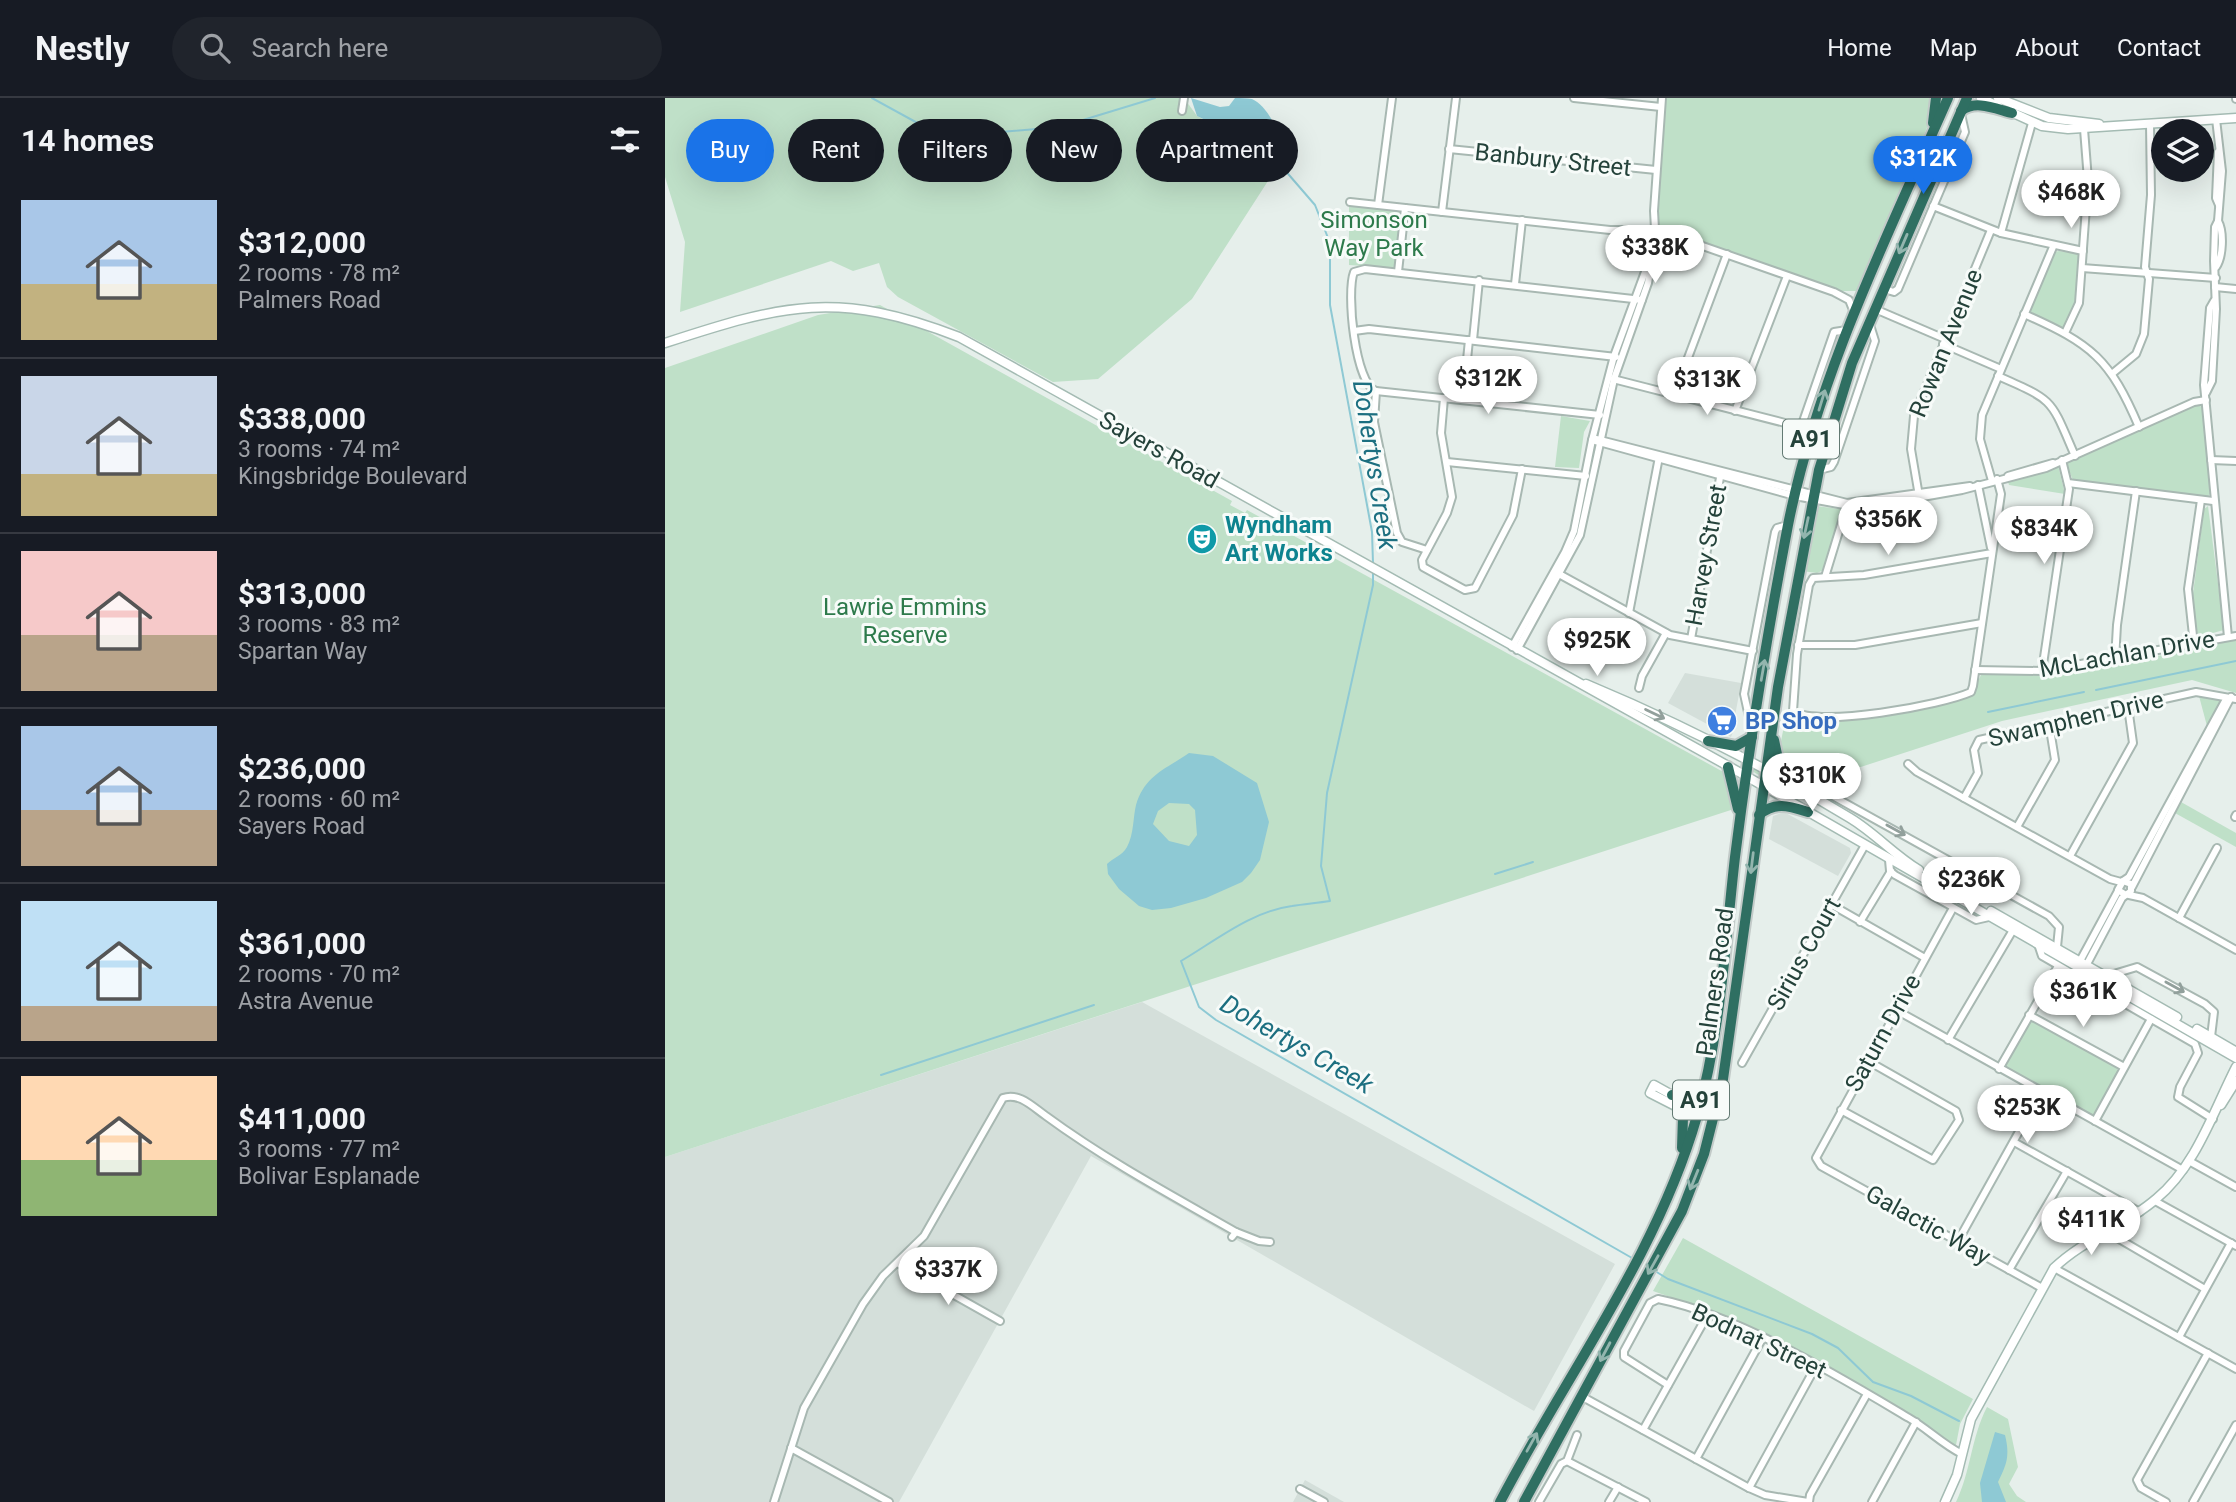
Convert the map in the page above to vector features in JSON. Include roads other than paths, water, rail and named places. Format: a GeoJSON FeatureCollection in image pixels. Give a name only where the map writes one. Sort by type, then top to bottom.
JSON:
{"type":"FeatureCollection","features":[{"type":"Feature","properties":{"kind":"highway"},"geometry":{"type":"LineString","coordinates":[[1933,133],[1936,98]]}},
{"type":"Feature","properties":{"kind":"highway","name":"Palmers Road"},"geometry":{"type":"LineString","coordinates":[[1500,1502],[1652,1231],[1681,1165],[1698,1114],[1752,734],[1796,492],[1846,330],[1948,98]]}},
{"type":"Feature","properties":{"kind":"highway","name":"Palmers Road"},"geometry":{"type":"LineString","coordinates":[[1524,1502],[1682,1211],[1714,1119],[1723,1079],[1765,771],[1819,470],[1838,404],[1869,323],[1967,98]]}},
{"type":"Feature","properties":{"kind":"highway"},"geometry":{"type":"LineString","coordinates":[[1961,112],[1966,107],[1980,106],[2012,113]]}},
{"type":"Feature","properties":{"kind":"highway"},"geometry":{"type":"LineString","coordinates":[[1772,730],[1781,773],[1786,783]]}},
{"type":"Feature","properties":{"kind":"highway"},"geometry":{"type":"LineString","coordinates":[[1708,741],[1736,746],[1752,734]]}},
{"type":"Feature","properties":{"kind":"highway"},"geometry":{"type":"LineString","coordinates":[[1728,767],[1739,822]]}},
{"type":"Feature","properties":{"kind":"highway"},"geometry":{"type":"LineString","coordinates":[[1759,815],[1772,806],[1779,805],[1808,812]]}},
{"type":"Feature","properties":{"kind":"highway"},"geometry":{"type":"LineString","coordinates":[[1672,1096],[1693,1097],[1703,1090]]}},
{"type":"Feature","properties":{"kind":"highway"},"geometry":{"type":"LineString","coordinates":[[1679,1109],[1683,1117],[1681,1165]]}},
{"type":"Feature","properties":{"kind":"highway"},"geometry":{"type":"LineString","coordinates":[[1698,1114],[1714,1119]]}},
{"type":"Feature","properties":{"kind":"main road"},"geometry":{"type":"LineString","coordinates":[[1981,98],[2032,123],[2054,129],[2236,117]]}},
{"type":"Feature","properties":{"kind":"main road"},"geometry":{"type":"LineString","coordinates":[[1998,98],[2049,118],[2113,126]]}},
{"type":"Feature","properties":{"kind":"main road","name":"Sayers Road"},"geometry":{"type":"LineString","coordinates":[[665,343],[721,324],[788,308],[832,306],[876,310],[914,319],[959,337],[1746,776],[2001,924],[2057,947],[2197,1037],[2236,1058]]}},
{"type":"Feature","properties":{"kind":"main road","name":"Sayers Road"},"geometry":{"type":"LineString","coordinates":[[1548,667],[1646,710],[1813,797],[1870,832],[1911,865],[2038,944],[2107,976],[2197,1037],[2211,1037],[2236,1051]]}},
{"type":"Feature","properties":{"kind":"main road"},"geometry":{"type":"LineString","coordinates":[[1945,1502],[1976,1411],[2054,1268],[2068,1255],[2155,1201],[2189,1161],[2213,1118],[2236,1067]]}},
{"type":"Feature","properties":{"kind":"main road"},"geometry":{"type":"LineString","coordinates":[[2217,1108],[2236,1081]]}},
{"type":"Feature","properties":{"kind":"main road"},"geometry":{"type":"LineString","coordinates":[[1654,1085],[1672,1096],[1698,1114],[1679,1109],[1650,1093],[1654,1085]]}},
{"type":"Feature","properties":{"kind":"street"},"geometry":{"type":"LineString","coordinates":[[1182,111],[1184,98]]}},
{"type":"Feature","properties":{"kind":"street"},"geometry":{"type":"LineString","coordinates":[[1378,205],[1392,98]]}},
{"type":"Feature","properties":{"kind":"street"},"geometry":{"type":"LineString","coordinates":[[1442,212],[1455,98]]}},
{"type":"Feature","properties":{"kind":"street"},"geometry":{"type":"LineString","coordinates":[[1574,98],[1661,107]]}},
{"type":"Feature","properties":{"kind":"street"},"geometry":{"type":"LineString","coordinates":[[1514,648],[1557,573],[1581,515],[1617,357],[1652,270],[1662,98]]}},
{"type":"Feature","properties":{"kind":"street","name":"Palmers Road"},"geometry":{"type":"LineString","coordinates":[[1883,289],[1894,292],[1898,289],[1965,132],[1961,112]]}},
{"type":"Feature","properties":{"kind":"street"},"geometry":{"type":"LineString","coordinates":[[2216,119],[2216,198],[2219,205],[2215,227],[2216,278],[2209,321],[2204,385],[2213,501],[2232,636]]}},
{"type":"Feature","properties":{"kind":"street"},"geometry":{"type":"LineString","coordinates":[[2001,233],[2032,123]]}},
{"type":"Feature","properties":{"kind":"street"},"geometry":{"type":"LineString","coordinates":[[2113,373],[2133,357],[2142,344],[2151,183],[2147,124]]}},
{"type":"Feature","properties":{"kind":"street"},"geometry":{"type":"LineString","coordinates":[[2065,333],[2078,308],[2084,251],[2088,180],[2084,129]]}},
{"type":"Feature","properties":{"kind":"street","name":"Banbury Street"},"geometry":{"type":"LineString","coordinates":[[1449,149],[1656,170]]}},
{"type":"Feature","properties":{"kind":"street"},"geometry":{"type":"LineString","coordinates":[[1350,202],[1675,237],[1834,292],[1849,300],[1853,314]]}},
{"type":"Feature","properties":{"kind":"street"},"geometry":{"type":"LineString","coordinates":[[1933,206],[2001,233],[2053,247],[2084,251]]}},
{"type":"Feature","properties":{"kind":"street"},"geometry":{"type":"LineString","coordinates":[[1398,272],[1405,208]]}},
{"type":"Feature","properties":{"kind":"street"},"geometry":{"type":"LineString","coordinates":[[1515,284],[1522,220]]}},
{"type":"Feature","properties":{"kind":"street","name":"Rowan Avenue"},"geometry":{"type":"LineString","coordinates":[[1919,496],[1911,454],[1912,423],[1991,230]]}},
{"type":"Feature","properties":{"kind":"street"},"geometry":{"type":"LineString","coordinates":[[1991,531],[2001,494],[1980,426],[2053,247]]}},
{"type":"Feature","properties":{"kind":"street"},"geometry":{"type":"LineString","coordinates":[[1674,395],[1727,254]]}},
{"type":"Feature","properties":{"kind":"street"},"geometry":{"type":"LineString","coordinates":[[2082,268],[2216,278]]}},
{"type":"Feature","properties":{"kind":"street"},"geometry":{"type":"LineString","coordinates":[[1602,415],[1376,391],[1365,382],[1354,331],[1354,272],[1360,269],[1398,272],[1639,298]]}},
{"type":"Feature","properties":{"kind":"street"},"geometry":{"type":"LineString","coordinates":[[1735,411],[1787,276]]}},
{"type":"Feature","properties":{"kind":"street"},"geometry":{"type":"LineString","coordinates":[[1463,400],[1479,280]]}},
{"type":"Feature","properties":{"kind":"street"},"geometry":{"type":"LineString","coordinates":[[2215,287],[2236,289]]}},
{"type":"Feature","properties":{"kind":"street"},"geometry":{"type":"LineString","coordinates":[[1834,292],[1863,292]]}},
{"type":"Feature","properties":{"kind":"street"},"geometry":{"type":"LineString","coordinates":[[1875,309],[1944,342],[2029,388],[2051,405],[2075,456]]}},
{"type":"Feature","properties":{"kind":"street"},"geometry":{"type":"LineString","coordinates":[[2024,314],[2065,333],[2113,373],[2139,427]]}},
{"type":"Feature","properties":{"kind":"street","name":"Palmers Road"},"geometry":{"type":"LineString","coordinates":[[1799,433],[1832,335],[1838,330],[1846,330]]}},
{"type":"Feature","properties":{"kind":"street"},"geometry":{"type":"LineString","coordinates":[[1354,331],[1471,340],[1617,357]]}},
{"type":"Feature","properties":{"kind":"street"},"geometry":{"type":"LineString","coordinates":[[1611,379],[1785,423],[1799,433],[1808,449]]}},
{"type":"Feature","properties":{"kind":"street"},"geometry":{"type":"LineString","coordinates":[[1376,391],[1374,422],[1398,537],[1402,542],[1427,550]]}},
{"type":"Feature","properties":{"kind":"street"},"geometry":{"type":"LineString","coordinates":[[1444,397],[1441,433],[1451,502],[1422,560],[1423,566],[1471,591],[1511,521],[1521,469]]}},
{"type":"Feature","properties":{"kind":"street"},"geometry":{"type":"LineString","coordinates":[[1596,441],[1847,505],[1919,496],[1975,485],[2006,477],[2013,472],[2053,463],[2075,456],[2206,397]]}},
{"type":"Feature","properties":{"kind":"street"},"geometry":{"type":"LineString","coordinates":[[1785,423],[1802,420]]}},
{"type":"Feature","properties":{"kind":"street"},"geometry":{"type":"LineString","coordinates":[[2225,459],[2236,455]]}},
{"type":"Feature","properties":{"kind":"street"},"geometry":{"type":"LineString","coordinates":[[1629,613],[1659,456]]}},
{"type":"Feature","properties":{"kind":"street"},"geometry":{"type":"LineString","coordinates":[[2042,671],[2068,483],[2062,460]]}},
{"type":"Feature","properties":{"kind":"street"},"geometry":{"type":"LineString","coordinates":[[2211,460],[2236,461]]}},
{"type":"Feature","properties":{"kind":"street"},"geometry":{"type":"LineString","coordinates":[[1447,462],[1588,477]]}},
{"type":"Feature","properties":{"kind":"street","name":"Harvey Street"},"geometry":{"type":"LineString","coordinates":[[1691,639],[1721,472]]}},
{"type":"Feature","properties":{"kind":"street"},"geometry":{"type":"LineString","coordinates":[[2068,483],[2213,501]]}},
{"type":"Feature","properties":{"kind":"street"},"geometry":{"type":"LineString","coordinates":[[1975,485],[1991,531],[1992,553],[1972,688],[1966,694],[1860,717],[1800,715],[1791,708],[1798,645],[1809,585],[1813,578],[1864,575],[1992,553]]}},
{"type":"Feature","properties":{"kind":"street"},"geometry":{"type":"LineString","coordinates":[[2115,660],[2117,625],[2136,491]]}},
{"type":"Feature","properties":{"kind":"street"},"geometry":{"type":"LineString","coordinates":[[2194,645],[2188,589],[2201,500]]}},
{"type":"Feature","properties":{"kind":"street"},"geometry":{"type":"LineString","coordinates":[[1825,577],[1847,505]]}},
{"type":"Feature","properties":{"kind":"street","name":"Palmers Road"},"geometry":{"type":"LineString","coordinates":[[1752,734],[1744,701],[1752,651],[1775,532],[1777,528],[1788,525]]}},
{"type":"Feature","properties":{"kind":"street"},"geometry":{"type":"LineString","coordinates":[[1557,573],[1666,633],[1752,651]]}},
{"type":"Feature","properties":{"kind":"street"},"geometry":{"type":"LineString","coordinates":[[1798,645],[1855,645],[1982,623]]}},
{"type":"Feature","properties":{"kind":"street"},"geometry":{"type":"LineString","coordinates":[[1639,688],[1642,676],[1666,633]]}},
{"type":"Feature","properties":{"kind":"street","name":"McLachlan Drive"},"geometry":{"type":"LineString","coordinates":[[1975,670],[2042,671],[2115,660],[2232,636]]}},
{"type":"Feature","properties":{"kind":"street"},"geometry":{"type":"LineString","coordinates":[[1630,682],[1642,676]]}},
{"type":"Feature","properties":{"kind":"street","name":"Swamphen Drive"},"geometry":{"type":"LineString","coordinates":[[1964,799],[1978,773],[1974,750],[1977,741],[2196,692],[2234,698]]}},
{"type":"Feature","properties":{"kind":"street"},"geometry":{"type":"LineString","coordinates":[[2082,965],[2122,882],[2129,877],[2226,700],[2234,698]]}},
{"type":"Feature","properties":{"kind":"street"},"geometry":{"type":"LineString","coordinates":[[2082,965],[2132,887],[2234,698]]}},
{"type":"Feature","properties":{"kind":"street"},"geometry":{"type":"LineString","coordinates":[[2070,856],[2133,743],[2128,707]]}},
{"type":"Feature","properties":{"kind":"street"},"geometry":{"type":"LineString","coordinates":[[2017,827],[2055,760],[2049,723]]}},
{"type":"Feature","properties":{"kind":"street"},"geometry":{"type":"LineString","coordinates":[[1908,764],[1964,799],[2110,879],[2132,887],[2143,898],[2234,948],[2236,939]]}},
{"type":"Feature","properties":{"kind":"street","name":"Sayers Road"},"geometry":{"type":"LineString","coordinates":[[1813,797],[1829,794],[2049,916],[2059,926],[2057,947]]}},
{"type":"Feature","properties":{"kind":"street","name":"Sirius Court"},"geometry":{"type":"LineString","coordinates":[[1742,1063],[1865,845]]}},
{"type":"Feature","properties":{"kind":"street"},"geometry":{"type":"LineString","coordinates":[[2179,918],[2217,848]]}},
{"type":"Feature","properties":{"kind":"street"},"geometry":{"type":"LineString","coordinates":[[1860,922],[1891,871],[1889,860]]}},
{"type":"Feature","properties":{"kind":"street","name":"Sayers Road"},"geometry":{"type":"LineString","coordinates":[[1891,871],[1976,920],[1989,916]]}},
{"type":"Feature","properties":{"kind":"street"},"geometry":{"type":"LineString","coordinates":[[2110,879],[2118,891],[2143,898]]}},
{"type":"Feature","properties":{"kind":"street"},"geometry":{"type":"LineString","coordinates":[[1832,905],[1925,958]]}},
{"type":"Feature","properties":{"kind":"street","name":"Saturn Drive"},"geometry":{"type":"LineString","coordinates":[[1816,1158],[1953,908]]}},
{"type":"Feature","properties":{"kind":"street"},"geometry":{"type":"LineString","coordinates":[[2001,924],[2002,943]]}},
{"type":"Feature","properties":{"kind":"street"},"geometry":{"type":"LineString","coordinates":[[1948,1040],[2002,943],[2014,928]]}},
{"type":"Feature","properties":{"kind":"street","name":"Sayers Road"},"geometry":{"type":"LineString","coordinates":[[2038,944],[2040,954],[2058,966],[2151,1019],[2197,1037],[2198,1055],[2179,1087],[2178,1097],[2213,1118]]}},
{"type":"Feature","properties":{"kind":"street"},"geometry":{"type":"LineString","coordinates":[[1999,1069],[2058,966]]}},
{"type":"Feature","properties":{"kind":"street"},"geometry":{"type":"LineString","coordinates":[[2107,976],[2139,967],[2205,1004],[2214,1012],[2211,1037]]}},
{"type":"Feature","properties":{"kind":"street"},"geometry":{"type":"LineString","coordinates":[[1896,1010],[2183,1170]]}},
{"type":"Feature","properties":{"kind":"street"},"geometry":{"type":"LineString","coordinates":[[2029,1015],[2124,1067]]}},
{"type":"Feature","properties":{"kind":"street"},"geometry":{"type":"LineString","coordinates":[[2095,1121],[2151,1019]]}},
{"type":"Feature","properties":{"kind":"street"},"geometry":{"type":"LineString","coordinates":[[1840,1110],[1931,1160],[1937,1158],[1959,1120],[1956,1111],[1868,1061]]}},
{"type":"Feature","properties":{"kind":"street"},"geometry":{"type":"LineString","coordinates":[[1958,1241],[2041,1092]]}},
{"type":"Feature","properties":{"kind":"street"},"geometry":{"type":"LineString","coordinates":[[774,1502],[804,1408],[863,1304],[924,1236],[1003,1098],[1010,1096],[1024,1101],[1136,1179],[1234,1235],[1270,1242]]}},
{"type":"Feature","properties":{"kind":"street"},"geometry":{"type":"LineString","coordinates":[[2014,1142],[2140,1212]]}},
{"type":"Feature","properties":{"kind":"street","name":"Galactic Way"},"geometry":{"type":"LineString","coordinates":[[1816,1158],[1821,1166],[2042,1288]]}},
{"type":"Feature","properties":{"kind":"street"},"geometry":{"type":"LineString","coordinates":[[2189,1161],[2236,1187]]}},
{"type":"Feature","properties":{"kind":"street"},"geometry":{"type":"LineString","coordinates":[[2010,1270],[2067,1171]]}},
{"type":"Feature","properties":{"kind":"street"},"geometry":{"type":"LineString","coordinates":[[2155,1201],[2233,1245],[2179,1337]]}},
{"type":"Feature","properties":{"kind":"street"},"geometry":{"type":"LineString","coordinates":[[2106,1232],[2205,1289]]}},
{"type":"Feature","properties":{"kind":"street"},"geometry":{"type":"LineString","coordinates":[[897,1263],[1000,1321]]}},
{"type":"Feature","properties":{"kind":"street"},"geometry":{"type":"LineString","coordinates":[[2054,1268],[2234,1368],[2236,1359]]}},
{"type":"Feature","properties":{"kind":"street","name":"Bodnat Street"},"geometry":{"type":"LineString","coordinates":[[1668,1385],[1627,1362],[1624,1357],[1624,1351],[1650,1303],[1661,1299],[1708,1314],[1816,1366],[1916,1422],[1939,1441],[1962,1454]]}},
{"type":"Feature","properties":{"kind":"street"},"geometry":{"type":"LineString","coordinates":[[1643,1430],[1708,1314]]}},
{"type":"Feature","properties":{"kind":"street"},"geometry":{"type":"LineString","coordinates":[[1696,1459],[1762,1339]]}},
{"type":"Feature","properties":{"kind":"street"},"geometry":{"type":"LineString","coordinates":[[2166,1502],[2141,1488],[2137,1480],[2208,1353]]}},
{"type":"Feature","properties":{"kind":"street"},"geometry":{"type":"LineString","coordinates":[[1749,1488],[1816,1366]]}},
{"type":"Feature","properties":{"kind":"street"},"geometry":{"type":"LineString","coordinates":[[1581,1396],[1749,1488],[1782,1500],[1808,1502],[1867,1394]]}},
{"type":"Feature","properties":{"kind":"street"},"geometry":{"type":"LineString","coordinates":[[1872,1502],[1916,1422]]}},
{"type":"Feature","properties":{"kind":"street"},"geometry":{"type":"LineString","coordinates":[[2193,1502],[2236,1425]]}},
{"type":"Feature","properties":{"kind":"street"},"geometry":{"type":"LineString","coordinates":[[1539,1502],[1561,1464],[1567,1461],[1577,1435]]}},
{"type":"Feature","properties":{"kind":"street"},"geometry":{"type":"LineString","coordinates":[[791,1448],[889,1502]]}},
{"type":"Feature","properties":{"kind":"street"},"geometry":{"type":"LineString","coordinates":[[1567,1461],[1646,1502]]}},
{"type":"Feature","properties":{"kind":"street"},"geometry":{"type":"LineString","coordinates":[[1609,1502],[1618,1487]]}},
{"type":"Feature","properties":{"kind":"street"},"geometry":{"type":"LineString","coordinates":[[1300,1489],[1324,1502]]}},
{"type":"Feature","properties":{"kind":"water"},"geometry":{"type":"Polygon","coordinates":[[[1191,98],[1220,107],[1229,106],[1235,98],[1252,99],[1259,103],[1271,119],[1203,119],[1197,116],[1191,98]]]}},
{"type":"Feature","properties":{"kind":"water"},"geometry":{"type":"Polygon","coordinates":[[[1189,753],[1213,756],[1257,783],[1269,822],[1260,860],[1242,882],[1206,898],[1171,908],[1152,910],[1139,906],[1119,889],[1108,874],[1107,864],[1127,847],[1136,805],[1145,786],[1157,774],[1189,753]],[[1169,803],[1158,811],[1153,824],[1169,841],[1189,846],[1197,835],[1195,810],[1189,804],[1169,803]]]}},
{"type":"Feature","properties":{"kind":"water"},"geometry":{"type":"Polygon","coordinates":[[[1995,1432],[2005,1435],[2007,1442],[2007,1460],[1998,1482],[2006,1502],[1982,1502],[1980,1483],[1995,1432]]]}},
{"type":"Feature","properties":{"kind":"waterway","name":"Dohertys Creek"},"geometry":{"type":"LineString","coordinates":[[872,98],[943,137],[1060,127],[1155,98]]}},
{"type":"Feature","properties":{"kind":"waterway","name":"Dohertys Creek"},"geometry":{"type":"LineString","coordinates":[[1295,182],[1315,205],[1330,243],[1330,305],[1372,532],[1373,563]]}},
{"type":"Feature","properties":{"kind":"waterway","name":"Dohertys Creek"},"geometry":{"type":"LineString","coordinates":[[1373,573],[1373,585],[1327,793],[1321,866],[1330,901],[1277,909],[1248,920],[1181,961],[1199,1007],[1216,1020],[1632,1258]]}},
{"type":"Feature","properties":{"kind":"waterway"},"geometry":{"type":"LineString","coordinates":[[2096,690],[2236,661]]}},
{"type":"Feature","properties":{"kind":"waterway"},"geometry":{"type":"LineString","coordinates":[[1988,712],[2084,692]]}},
{"type":"Feature","properties":{"kind":"waterway"},"geometry":{"type":"LineString","coordinates":[[1495,874],[1533,862]]}},
{"type":"Feature","properties":{"kind":"waterway"},"geometry":{"type":"LineString","coordinates":[[881,1075],[1094,1005]]}},
{"type":"Feature","properties":{"kind":"waterway","name":"Dohertys Creek"},"geometry":{"type":"LineString","coordinates":[[1655,1271],[1668,1279],[1812,1334],[1838,1348],[1873,1382],[1911,1396],[1959,1421]]}},
{"type":"Feature","properties":{"kind":"place","name":"Wyndham Art Works"},"geometry":{"type":"Point","coordinates":[1202,539]}},
{"type":"Feature","properties":{"kind":"place","name":"BP Shop"},"geometry":{"type":"Point","coordinates":[1722,721]}},
{"type":"Feature","properties":{"kind":"park label","name":"Simonson Way Park"},"geometry":{"type":"Point","coordinates":[1374,234]}},
{"type":"Feature","properties":{"kind":"park label","name":"Lawrie Emmins Reserve"},"geometry":{"type":"Point","coordinates":[905,621]}}]}
